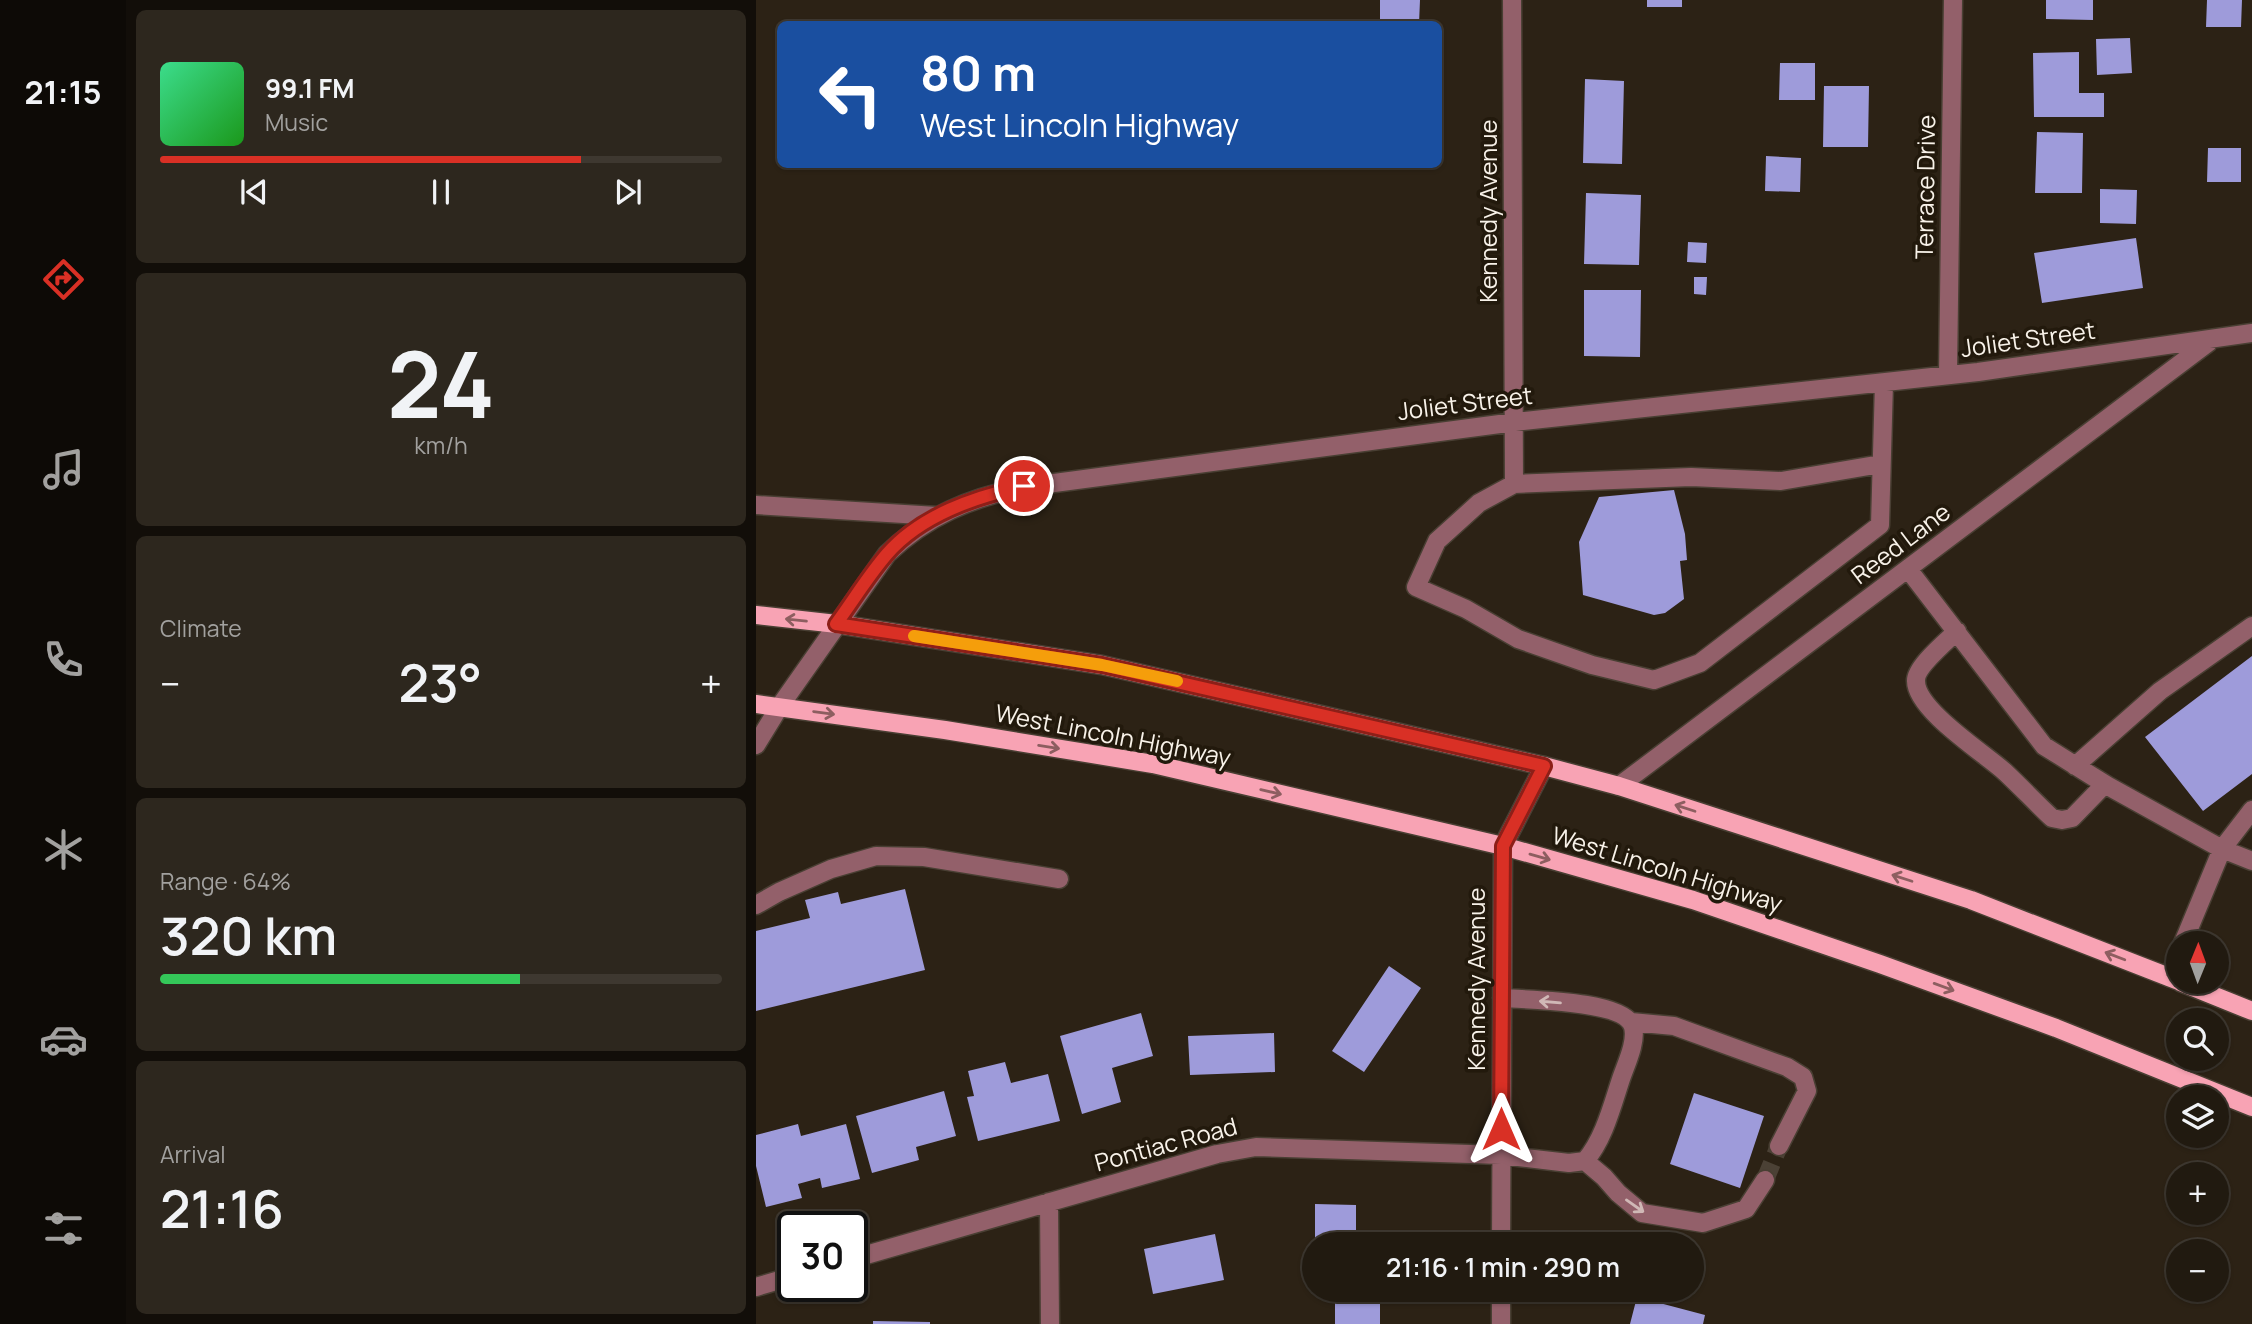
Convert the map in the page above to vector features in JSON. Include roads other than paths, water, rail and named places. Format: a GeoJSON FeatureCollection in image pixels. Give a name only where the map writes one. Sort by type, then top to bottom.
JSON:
{"type":"FeatureCollection","features":[{"type":"Feature","properties":{"kind":"main road"},"geometry":{"type":"LineString","coordinates":[[756,615],[836,624],[1114,668],[1544,766],[1619,786],[1971,900],[2166,976]]}},
{"type":"Feature","properties":{"kind":"main road","name":"West Lincoln Highway"},"geometry":{"type":"LineString","coordinates":[[756,704],[945,730],[1153,764],[1503,846],[1693,900],[1880,964],[2056,1028],[2252,1107]]}},
{"type":"Feature","properties":{"kind":"main road"},"geometry":{"type":"LineString","coordinates":[[2209,994],[2252,1012]]}},
{"type":"Feature","properties":{"kind":"street","name":"Kennedy Avenue"},"geometry":{"type":"LineString","coordinates":[[1512,0],[1514,484]]}},
{"type":"Feature","properties":{"kind":"street","name":"Terrace Drive"},"geometry":{"type":"LineString","coordinates":[[1948,375],[1953,0]]}},
{"type":"Feature","properties":{"kind":"street","name":"Joliet Street"},"geometry":{"type":"LineString","coordinates":[[756,745],[836,624],[887,554],[908,534],[937,516],[988,494],[1024,486],[1515,422],[1884,383],[2252,333]]}},
{"type":"Feature","properties":{"kind":"street","name":"Reed Lane"},"geometry":{"type":"LineString","coordinates":[[1619,786],[2212,340]]}},
{"type":"Feature","properties":{"kind":"street"},"geometry":{"type":"LineString","coordinates":[[1881,464],[1781,481],[1692,477],[1514,484],[1479,503],[1437,541],[1416,587],[1466,609],[1518,639],[1592,665],[1654,680],[1700,663],[1881,525],[1884,383]]}},
{"type":"Feature","properties":{"kind":"street"},"geometry":{"type":"LineString","coordinates":[[756,505],[937,516]]}},
{"type":"Feature","properties":{"kind":"street"},"geometry":{"type":"LineString","coordinates":[[1908,569],[2044,746],[2105,785],[2222,849],[2252,861]]}},
{"type":"Feature","properties":{"kind":"street"},"geometry":{"type":"LineString","coordinates":[[2075,766],[2160,691],[2252,625]]}},
{"type":"Feature","properties":{"kind":"street"},"geometry":{"type":"LineString","coordinates":[[1957,631],[1918,673],[1916,682],[1926,704],[1961,738],[2004,771],[2052,818],[2071,818],[2105,785]]}},
{"type":"Feature","properties":{"kind":"street","name":"Kennedy Avenue"},"geometry":{"type":"LineString","coordinates":[[1501,1232],[1503,846],[1544,766]]}},
{"type":"Feature","properties":{"kind":"street"},"geometry":{"type":"LineString","coordinates":[[2188,931],[2222,849],[2252,810]]}},
{"type":"Feature","properties":{"kind":"street"},"geometry":{"type":"LineString","coordinates":[[756,905],[831,869],[876,856],[923,857],[1059,879]]}},
{"type":"Feature","properties":{"kind":"street"},"geometry":{"type":"LineString","coordinates":[[1502,998],[1597,1006],[1620,1012],[1631,1022],[1634,1034],[1630,1055],[1594,1151],[1585,1161],[1642,1213],[1703,1223],[1746,1209],[1765,1180]]}},
{"type":"Feature","properties":{"kind":"street"},"geometry":{"type":"LineString","coordinates":[[1631,1022],[1675,1026],[1787,1067],[1804,1077],[1807,1091],[1779,1146]]}},
{"type":"Feature","properties":{"kind":"street","name":"Pontiac Road"},"geometry":{"type":"LineString","coordinates":[[868,1254],[1217,1154],[1256,1147],[1501,1155],[1569,1164],[1585,1161]]}},
{"type":"Feature","properties":{"kind":"street"},"geometry":{"type":"LineString","coordinates":[[1049,1202],[1050,1324]]}},
{"type":"Feature","properties":{"kind":"street"},"geometry":{"type":"LineString","coordinates":[[756,1287],[777,1281]]}},
{"type":"Feature","properties":{"kind":"street"},"geometry":{"type":"LineString","coordinates":[[1501,1302],[1501,1324]]}},
{"type":"Feature","properties":{"kind":"tunnel"},"geometry":{"type":"LineString","coordinates":[[1765,1180],[1779,1146]]}}]}
